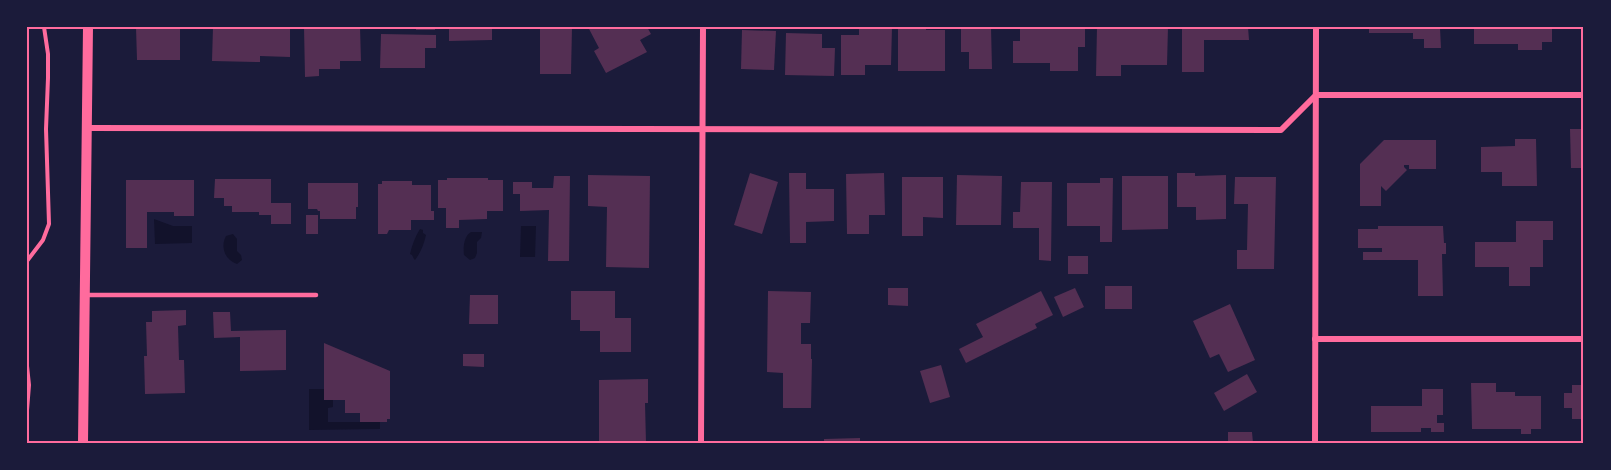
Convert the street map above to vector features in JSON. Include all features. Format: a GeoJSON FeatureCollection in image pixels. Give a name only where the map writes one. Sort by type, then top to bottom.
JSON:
{"type":"FeatureCollection","features":[{"type":"Feature","properties":{"kind":"street"},"geometry":{"type":"LineString","coordinates":[[83,443],[88,27]]}},
{"type":"Feature","properties":{"kind":"street"},"geometry":{"type":"LineString","coordinates":[[701,443],[703,27]]}},
{"type":"Feature","properties":{"kind":"street"},"geometry":{"type":"LineString","coordinates":[[1315,443],[1316,27]]}},
{"type":"Feature","properties":{"kind":"street"},"geometry":{"type":"LineString","coordinates":[[87,128],[1281,130],[1316,95],[1584,95]]}},
{"type":"Feature","properties":{"kind":"street"},"geometry":{"type":"LineString","coordinates":[[1315,339],[1584,339]]}},
{"type":"Feature","properties":{"kind":"lane"},"geometry":{"type":"LineString","coordinates":[[85,295],[316,295]]}},
{"type":"Feature","properties":{"kind":"path"},"geometry":{"type":"LineString","coordinates":[[27,261],[43,240],[49,224],[46,129],[48,54],[44,27]]}},
{"type":"Feature","properties":{"kind":"path"},"geometry":{"type":"LineString","coordinates":[[27,366],[29,385],[27,410]]}},
{"type":"Feature","properties":{"kind":"shaded area"},"geometry":{"type":"Polygon","coordinates":[[[154,219],[173,226],[192,226],[192,243],[155,244],[154,219]]]}},
{"type":"Feature","properties":{"kind":"shaded area"},"geometry":{"type":"Polygon","coordinates":[[[521,226],[536,226],[535,257],[520,257],[521,226]]]}},
{"type":"Feature","properties":{"kind":"shaded area"},"geometry":{"type":"Polygon","coordinates":[[[420,229],[426,235],[415,260],[410,254],[420,229]]]}},
{"type":"Feature","properties":{"kind":"shaded area"},"geometry":{"type":"Polygon","coordinates":[[[471,232],[482,232],[477,242],[475,258],[470,260],[464,255],[464,249],[465,239],[471,232]]]}},
{"type":"Feature","properties":{"kind":"shaded area"},"geometry":{"type":"Polygon","coordinates":[[[233,234],[237,239],[237,251],[242,260],[237,264],[229,259],[224,249],[226,236],[233,234]]]}},
{"type":"Feature","properties":{"kind":"shaded area"},"geometry":{"type":"Polygon","coordinates":[[[309,389],[324,389],[324,400],[333,400],[333,407],[328,408],[328,422],[380,422],[380,429],[309,430],[309,389]]]}},
{"type":"Feature","properties":{"kind":"building"},"geometry":{"type":"Polygon","coordinates":[[[136,27],[180,27],[180,60],[137,60],[136,27]]]}},
{"type":"Feature","properties":{"kind":"building"},"geometry":{"type":"Polygon","coordinates":[[[213,27],[290,27],[290,57],[260,56],[260,62],[212,61],[213,27]]]}},
{"type":"Feature","properties":{"kind":"building"},"geometry":{"type":"Polygon","coordinates":[[[304,27],[360,27],[361,61],[340,61],[340,69],[319,69],[319,76],[305,77],[304,27]]]}},
{"type":"Feature","properties":{"kind":"building"},"geometry":{"type":"Polygon","coordinates":[[[416,27],[435,27],[435,30],[416,30],[416,27]]]}},
{"type":"Feature","properties":{"kind":"building"},"geometry":{"type":"Polygon","coordinates":[[[449,27],[492,27],[492,40],[449,41],[449,27]]]}},
{"type":"Feature","properties":{"kind":"building"},"geometry":{"type":"Polygon","coordinates":[[[540,27],[572,27],[571,74],[540,74],[540,27]]]}},
{"type":"Feature","properties":{"kind":"building"},"geometry":{"type":"Polygon","coordinates":[[[588,27],[647,27],[651,34],[640,40],[647,52],[606,73],[594,51],[599,48],[588,27]]]}},
{"type":"Feature","properties":{"kind":"building"},"geometry":{"type":"Polygon","coordinates":[[[859,27],[892,27],[891,65],[865,65],[865,75],[841,75],[841,35],[859,35],[859,27]]]}},
{"type":"Feature","properties":{"kind":"building"},"geometry":{"type":"Polygon","coordinates":[[[898,27],[945,30],[945,71],[898,71],[898,27]]]}},
{"type":"Feature","properties":{"kind":"building"},"geometry":{"type":"Polygon","coordinates":[[[961,27],[991,27],[992,69],[969,69],[969,52],[961,52],[961,27]]]}},
{"type":"Feature","properties":{"kind":"building"},"geometry":{"type":"Polygon","coordinates":[[[1020,27],[1085,27],[1085,47],[1078,47],[1078,71],[1050,71],[1050,63],[1013,63],[1013,41],[1020,41],[1020,27]]]}},
{"type":"Feature","properties":{"kind":"building"},"geometry":{"type":"Polygon","coordinates":[[[1097,27],[1168,27],[1167,65],[1121,65],[1121,76],[1096,76],[1097,27]]]}},
{"type":"Feature","properties":{"kind":"building"},"geometry":{"type":"Polygon","coordinates":[[[1182,27],[1248,27],[1249,40],[1204,40],[1204,72],[1182,72],[1182,27]]]}},
{"type":"Feature","properties":{"kind":"building"},"geometry":{"type":"Polygon","coordinates":[[[1369,27],[1440,28],[1441,48],[1424,48],[1424,39],[1413,39],[1413,33],[1369,33],[1369,27]]]}},
{"type":"Feature","properties":{"kind":"building"},"geometry":{"type":"Polygon","coordinates":[[[1474,27],[1552,27],[1552,42],[1542,42],[1542,50],[1518,50],[1518,44],[1474,44],[1474,27]]]}},
{"type":"Feature","properties":{"kind":"building"},"geometry":{"type":"Polygon","coordinates":[[[742,30],[776,31],[774,70],[741,69],[742,30]]]}},
{"type":"Feature","properties":{"kind":"building"},"geometry":{"type":"Polygon","coordinates":[[[786,33],[822,34],[822,48],[835,48],[834,76],[785,75],[786,33]]]}},
{"type":"Feature","properties":{"kind":"building"},"geometry":{"type":"Polygon","coordinates":[[[381,34],[436,35],[436,48],[425,48],[425,68],[380,68],[381,34]]]}},
{"type":"Feature","properties":{"kind":"building"},"geometry":{"type":"Polygon","coordinates":[[[1570,129],[1584,129],[1584,168],[1571,168],[1570,129]]]}},
{"type":"Feature","properties":{"kind":"building"},"geometry":{"type":"Polygon","coordinates":[[[1515,139],[1536,139],[1537,186],[1502,186],[1502,172],[1481,172],[1481,147],[1515,146],[1515,139]]]}},
{"type":"Feature","properties":{"kind":"building"},"geometry":{"type":"Polygon","coordinates":[[[1384,140],[1436,140],[1436,169],[1409,169],[1409,165],[1404,165],[1407,170],[1386,191],[1381,186],[1381,206],[1360,206],[1360,164],[1384,140]]]}},
{"type":"Feature","properties":{"kind":"building"},"geometry":{"type":"Polygon","coordinates":[[[750,173],[778,182],[762,234],[734,225],[750,173]]]}},
{"type":"Feature","properties":{"kind":"building"},"geometry":{"type":"Polygon","coordinates":[[[789,173],[806,173],[806,189],[834,189],[834,221],[806,222],[806,243],[790,243],[789,173]]]}},
{"type":"Feature","properties":{"kind":"building"},"geometry":{"type":"Polygon","coordinates":[[[884,173],[885,215],[869,215],[869,234],[847,234],[846,174],[884,173]]]}},
{"type":"Feature","properties":{"kind":"building"},"geometry":{"type":"Polygon","coordinates":[[[1177,173],[1195,173],[1195,176],[1226,175],[1226,219],[1196,220],[1196,207],[1177,207],[1177,173]]]}},
{"type":"Feature","properties":{"kind":"building"},"geometry":{"type":"Polygon","coordinates":[[[588,175],[650,176],[649,268],[606,267],[607,207],[588,206],[588,175]]]}},
{"type":"Feature","properties":{"kind":"building"},"geometry":{"type":"Polygon","coordinates":[[[957,175],[1002,176],[1001,225],[956,225],[957,175]]]}},
{"type":"Feature","properties":{"kind":"building"},"geometry":{"type":"Polygon","coordinates":[[[554,176],[570,176],[569,261],[548,261],[549,210],[520,211],[520,194],[513,194],[513,182],[532,182],[532,188],[553,188],[554,176]]]}},
{"type":"Feature","properties":{"kind":"building"},"geometry":{"type":"Polygon","coordinates":[[[1122,176],[1168,176],[1168,229],[1122,230],[1122,176]]]}},
{"type":"Feature","properties":{"kind":"building"},"geometry":{"type":"Polygon","coordinates":[[[902,177],[943,177],[943,218],[923,217],[923,236],[902,236],[902,177]]]}},
{"type":"Feature","properties":{"kind":"building"},"geometry":{"type":"Polygon","coordinates":[[[1235,177],[1276,177],[1274,269],[1237,269],[1237,250],[1247,250],[1248,204],[1234,204],[1235,177]]]}},
{"type":"Feature","properties":{"kind":"building"},"geometry":{"type":"Polygon","coordinates":[[[447,178],[503,180],[503,211],[487,211],[487,219],[459,220],[459,228],[446,228],[446,208],[438,208],[438,180],[447,180],[447,178]]]}},
{"type":"Feature","properties":{"kind":"building"},"geometry":{"type":"Polygon","coordinates":[[[1100,178],[1113,178],[1112,242],[1100,242],[1100,226],[1067,226],[1067,183],[1100,183],[1100,178]]]}},
{"type":"Feature","properties":{"kind":"building"},"geometry":{"type":"Polygon","coordinates":[[[215,179],[271,179],[271,203],[291,203],[291,224],[271,224],[271,215],[259,215],[259,212],[232,212],[232,206],[224,206],[224,198],[214,198],[215,179]]]}},
{"type":"Feature","properties":{"kind":"building"},"geometry":{"type":"Polygon","coordinates":[[[126,180],[194,180],[194,216],[174,216],[174,212],[147,212],[147,248],[126,248],[126,180]]]}},
{"type":"Feature","properties":{"kind":"building"},"geometry":{"type":"Polygon","coordinates":[[[382,181],[412,181],[412,185],[431,185],[431,211],[434,211],[434,220],[411,220],[411,230],[389,230],[387,234],[378,234],[378,184],[382,184],[382,181]]]}},
{"type":"Feature","properties":{"kind":"building"},"geometry":{"type":"Polygon","coordinates":[[[1021,182],[1052,182],[1051,261],[1039,260],[1039,228],[1013,228],[1013,212],[1020,212],[1021,182]]]}},
{"type":"Feature","properties":{"kind":"building"},"geometry":{"type":"Polygon","coordinates":[[[308,183],[358,183],[356,219],[320,219],[320,211],[308,209],[308,183]]]}},
{"type":"Feature","properties":{"kind":"building"},"geometry":{"type":"Polygon","coordinates":[[[306,215],[318,215],[318,234],[306,234],[306,215]]]}},
{"type":"Feature","properties":{"kind":"building"},"geometry":{"type":"Polygon","coordinates":[[[1516,221],[1553,221],[1553,240],[1543,240],[1543,267],[1530,267],[1530,286],[1509,286],[1509,267],[1475,267],[1475,242],[1516,242],[1516,221]]]}},
{"type":"Feature","properties":{"kind":"building"},"geometry":{"type":"Polygon","coordinates":[[[1378,226],[1443,226],[1446,254],[1442,254],[1443,296],[1418,296],[1418,260],[1363,260],[1363,252],[1382,252],[1382,248],[1358,248],[1358,229],[1378,229],[1378,226]]]}},
{"type":"Feature","properties":{"kind":"building"},"geometry":{"type":"Polygon","coordinates":[[[1068,256],[1088,256],[1088,274],[1068,274],[1068,256]]]}},
{"type":"Feature","properties":{"kind":"building"},"geometry":{"type":"Polygon","coordinates":[[[1105,286],[1132,286],[1132,309],[1105,309],[1105,286]]]}},
{"type":"Feature","properties":{"kind":"building"},"geometry":{"type":"Polygon","coordinates":[[[888,288],[908,288],[908,306],[888,305],[888,288]]]}},
{"type":"Feature","properties":{"kind":"building"},"geometry":{"type":"Polygon","coordinates":[[[1075,288],[1084,307],[1063,317],[1054,297],[1075,288]]]}},
{"type":"Feature","properties":{"kind":"building"},"geometry":{"type":"Polygon","coordinates":[[[571,291],[615,291],[615,318],[631,318],[631,352],[600,352],[600,331],[580,331],[580,320],[571,320],[571,291]]]}},
{"type":"Feature","properties":{"kind":"building"},"geometry":{"type":"Polygon","coordinates":[[[768,291],[811,292],[810,323],[801,323],[801,344],[811,344],[811,408],[783,408],[783,373],[767,372],[768,291]]]}},
{"type":"Feature","properties":{"kind":"building"},"geometry":{"type":"Polygon","coordinates":[[[1041,291],[1053,315],[1035,324],[1037,328],[966,363],[959,349],[983,337],[976,324],[1041,291]]]}},
{"type":"Feature","properties":{"kind":"building"},"geometry":{"type":"Polygon","coordinates":[[[470,295],[498,295],[498,324],[469,324],[470,295]]]}},
{"type":"Feature","properties":{"kind":"building"},"geometry":{"type":"Polygon","coordinates":[[[1230,304],[1255,360],[1228,372],[1219,354],[1210,358],[1193,321],[1230,304]]]}},
{"type":"Feature","properties":{"kind":"building"},"geometry":{"type":"Polygon","coordinates":[[[186,310],[186,325],[178,326],[179,360],[184,360],[185,393],[145,394],[146,322],[152,322],[152,311],[186,310]]]}},
{"type":"Feature","properties":{"kind":"building"},"geometry":{"type":"Polygon","coordinates":[[[213,312],[230,312],[231,331],[286,330],[286,370],[240,371],[240,337],[214,338],[213,312]]]}},
{"type":"Feature","properties":{"kind":"building"},"geometry":{"type":"Polygon","coordinates":[[[324,343],[390,371],[390,419],[387,419],[387,422],[360,422],[360,413],[345,413],[345,400],[324,400],[324,343]]]}},
{"type":"Feature","properties":{"kind":"building"},"geometry":{"type":"Polygon","coordinates":[[[463,354],[484,354],[484,367],[463,366],[463,354]]]}},
{"type":"Feature","properties":{"kind":"building"},"geometry":{"type":"Polygon","coordinates":[[[941,365],[950,397],[930,403],[920,371],[941,365]]]}},
{"type":"Feature","properties":{"kind":"building"},"geometry":{"type":"Polygon","coordinates":[[[1247,374],[1257,392],[1224,411],[1214,393],[1247,374]]]}},
{"type":"Feature","properties":{"kind":"building"},"geometry":{"type":"Polygon","coordinates":[[[648,379],[648,403],[645,403],[646,443],[599,443],[599,380],[648,379]]]}},
{"type":"Feature","properties":{"kind":"building"},"geometry":{"type":"Polygon","coordinates":[[[1471,383],[1496,383],[1496,392],[1515,392],[1515,396],[1541,396],[1541,429],[1531,429],[1531,434],[1521,434],[1521,429],[1472,429],[1471,383]]]}},
{"type":"Feature","properties":{"kind":"building"},"geometry":{"type":"Polygon","coordinates":[[[1572,385],[1584,385],[1584,419],[1572,419],[1572,408],[1564,408],[1564,393],[1572,393],[1572,385]]]}},
{"type":"Feature","properties":{"kind":"building"},"geometry":{"type":"Polygon","coordinates":[[[1422,389],[1443,389],[1443,415],[1437,415],[1437,423],[1444,423],[1444,432],[1431,432],[1431,428],[1421,428],[1421,432],[1371,432],[1371,406],[1422,406],[1422,389]]]}},
{"type":"Feature","properties":{"kind":"building"},"geometry":{"type":"Polygon","coordinates":[[[1228,432],[1252,432],[1253,443],[1228,443],[1228,432]]]}},
{"type":"Feature","properties":{"kind":"building"},"geometry":{"type":"Polygon","coordinates":[[[860,438],[860,443],[824,443],[824,439],[860,438]]]}}]}
